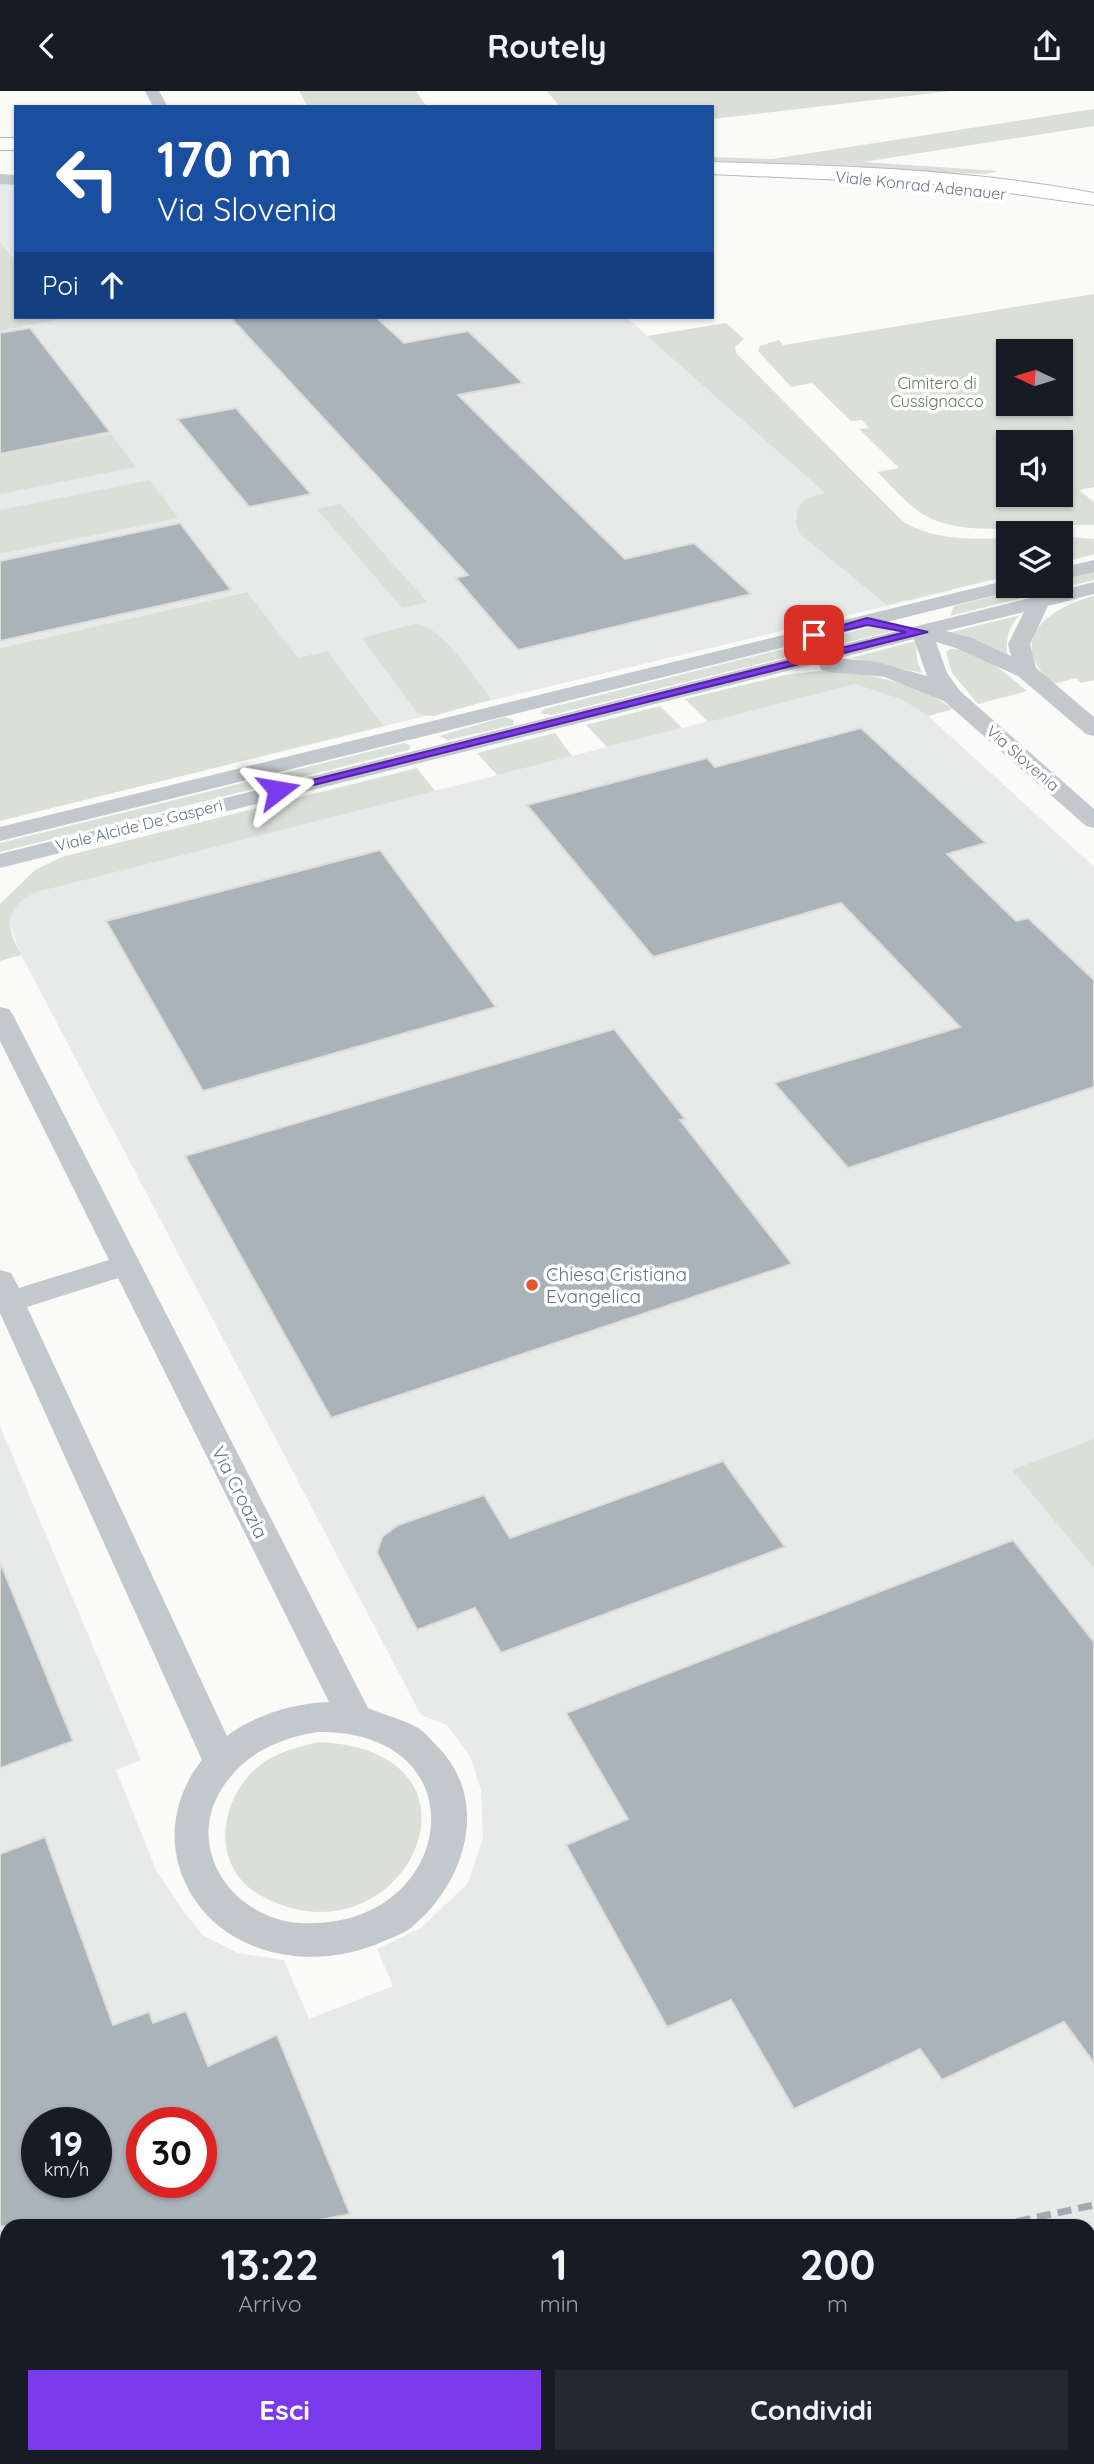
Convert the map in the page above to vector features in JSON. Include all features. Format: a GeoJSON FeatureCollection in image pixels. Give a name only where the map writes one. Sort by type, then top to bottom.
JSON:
{"type":"FeatureCollection","features":[{"type":"Feature","properties":{"kind":"main road","name":"Viale Konrad Adenauer"},"geometry":{"type":"LineString","coordinates":[[714,168],[976,189],[1094,208]]}},
{"type":"Feature","properties":{"kind":"main road","name":"Viale Konrad Adenauer"},"geometry":{"type":"LineString","coordinates":[[748,170],[854,171],[941,177],[1094,199]]}},
{"type":"Feature","properties":{"kind":"street"},"geometry":{"type":"LineString","coordinates":[[1073,571],[1094,566]]}},
{"type":"Feature","properties":{"kind":"street","name":"Viale Alcide De Gasperi"},"geometry":{"type":"LineString","coordinates":[[0,861],[1094,588]]}},
{"type":"Feature","properties":{"kind":"street","name":"Viale Alcide De Gasperi"},"geometry":{"type":"LineString","coordinates":[[0,834],[996,589]]}},
{"type":"Feature","properties":{"kind":"street"},"geometry":{"type":"LineString","coordinates":[[1026,671],[1019,644],[1040,601]]}},
{"type":"Feature","properties":{"kind":"street"},"geometry":{"type":"LineString","coordinates":[[922,632],[945,602]]}},
{"type":"Feature","properties":{"kind":"street"},"geometry":{"type":"LineString","coordinates":[[867,621],[964,643],[1026,671],[1094,729]]}},
{"type":"Feature","properties":{"kind":"street","name":"Via Slovenia"},"geometry":{"type":"LineString","coordinates":[[922,632],[936,674],[952,696],[1094,821]]}},
{"type":"Feature","properties":{"kind":"street","name":"Via Slovenia"},"geometry":{"type":"LineString","coordinates":[[782,668],[848,664],[876,667],[903,674],[952,696]]}},
{"type":"Feature","properties":{"kind":"street"},"geometry":{"type":"LineString","coordinates":[[0,880],[35,852]]}},
{"type":"Feature","properties":{"kind":"street","name":"Via Croazia"},"geometry":{"type":"LineString","coordinates":[[0,1015],[355,1718]]}},
{"type":"Feature","properties":{"kind":"street"},"geometry":{"type":"LineString","coordinates":[[126,1265],[5,1291],[221,1762]]}},
{"type":"Feature","properties":{"kind":"street"},"geometry":{"type":"LineString","coordinates":[[318,1717],[355,1718],[391,1730],[422,1752],[443,1780],[453,1815],[448,1850],[431,1885],[401,1914],[364,1933],[321,1942],[278,1938],[240,1922],[211,1897],[194,1864],[190,1829],[200,1793],[221,1762],[249,1740],[282,1724],[318,1717]]}},
{"type":"Feature","properties":{"kind":"shaded area"},"geometry":{"type":"Polygon","coordinates":[[[0,184],[14,185],[14,259],[0,242],[0,184]]]}},
{"type":"Feature","properties":{"kind":"shaded area"},"geometry":{"type":"Polygon","coordinates":[[[61,319],[628,319],[826,494],[953,590],[384,726],[327,651],[298,658],[246,592],[0,648],[0,331],[61,319]]]}},
{"type":"Feature","properties":{"kind":"shaded area"},"geometry":{"type":"Polygon","coordinates":[[[855,684],[903,700],[926,714],[1094,867],[1094,2219],[0,2219],[0,1426],[141,1760],[116,1770],[156,1870],[183,1911],[204,1936],[238,1953],[284,1960],[309,2019],[393,1986],[377,1949],[421,1928],[468,1883],[483,1838],[481,1790],[470,1756],[447,1725],[421,1715],[19,951],[9,921],[13,908],[21,899],[37,892],[855,684]]]}},
{"type":"Feature","properties":{"kind":"green space"},"geometry":{"type":"Polygon","coordinates":[[[299,91],[416,91],[426,105],[307,105],[299,91]]]}},
{"type":"Feature","properties":{"kind":"green space"},"geometry":{"type":"Polygon","coordinates":[[[547,91],[951,91],[714,119],[714,105],[558,105],[547,91]]]}},
{"type":"Feature","properties":{"kind":"green space"},"geometry":{"type":"Polygon","coordinates":[[[1094,109],[1094,126],[863,162],[998,171],[985,174],[714,161],[714,157],[772,159],[1094,109]]]}},
{"type":"Feature","properties":{"kind":"green space"},"geometry":{"type":"Polygon","coordinates":[[[0,242],[14,259],[14,319],[62,319],[0,331],[0,242]]]}},
{"type":"Feature","properties":{"kind":"green space","name":"Cimitero di Cussignacco"},"geometry":{"type":"Polygon","coordinates":[[[1094,294],[1094,487],[1079,490],[1094,502],[1094,525],[1073,525],[1073,521],[996,521],[996,529],[981,529],[938,521],[921,513],[877,472],[899,468],[859,429],[869,428],[862,420],[851,421],[812,383],[791,387],[758,351],[760,346],[779,340],[783,345],[1094,294]]]}},
{"type":"Feature","properties":{"kind":"green space"},"geometry":{"type":"Polygon","coordinates":[[[726,323],[744,339],[735,347],[736,353],[903,522],[941,536],[996,538],[996,579],[887,605],[800,534],[796,523],[798,506],[807,498],[825,493],[647,336],[726,323]]]}},
{"type":"Feature","properties":{"kind":"green space"},"geometry":{"type":"Polygon","coordinates":[[[111,434],[136,467],[0,494],[0,455],[111,434]]]}},
{"type":"Feature","properties":{"kind":"green space"},"geometry":{"type":"Polygon","coordinates":[[[150,480],[178,518],[0,554],[0,510],[150,480]]]}},
{"type":"Feature","properties":{"kind":"green space"},"geometry":{"type":"Polygon","coordinates":[[[340,504],[427,602],[402,608],[317,509],[340,504]]]}},
{"type":"Feature","properties":{"kind":"green space"},"geometry":{"type":"Polygon","coordinates":[[[1073,537],[1094,539],[1094,554],[1073,560],[1073,537]]]}},
{"type":"Feature","properties":{"kind":"green space"},"geometry":{"type":"Polygon","coordinates":[[[1094,571],[1094,580],[1073,585],[1073,577],[1094,571]]]}},
{"type":"Feature","properties":{"kind":"green space"},"geometry":{"type":"Polygon","coordinates":[[[247,592],[298,658],[327,651],[384,726],[0,821],[0,648],[247,592]]]}},
{"type":"Feature","properties":{"kind":"green space"},"geometry":{"type":"Polygon","coordinates":[[[996,596],[996,598],[1022,598],[950,616],[954,606],[996,596]]]}},
{"type":"Feature","properties":{"kind":"green space"},"geometry":{"type":"Polygon","coordinates":[[[1094,596],[1094,680],[1081,683],[1076,678],[1053,684],[1039,668],[1032,654],[1032,640],[1038,628],[1048,618],[1077,601],[1094,596]]]}},
{"type":"Feature","properties":{"kind":"green space"},"geometry":{"type":"Polygon","coordinates":[[[1020,615],[1009,633],[1007,654],[973,639],[948,633],[1020,615]]]}},
{"type":"Feature","properties":{"kind":"green space"},"geometry":{"type":"Polygon","coordinates":[[[414,624],[435,632],[445,641],[466,665],[490,700],[433,716],[418,714],[362,638],[414,624]]]}},
{"type":"Feature","properties":{"kind":"green space"},"geometry":{"type":"Polygon","coordinates":[[[871,627],[893,631],[551,715],[540,713],[544,709],[871,627]]]}},
{"type":"Feature","properties":{"kind":"green space"},"geometry":{"type":"Polygon","coordinates":[[[916,641],[917,659],[922,673],[850,658],[916,641]]]}},
{"type":"Feature","properties":{"kind":"green space"},"geometry":{"type":"Polygon","coordinates":[[[950,649],[981,657],[1027,691],[978,704],[952,673],[946,652],[950,649]]]}},
{"type":"Feature","properties":{"kind":"green space"},"geometry":{"type":"Polygon","coordinates":[[[821,671],[890,680],[923,691],[953,709],[928,716],[903,700],[855,684],[708,722],[685,699],[785,675],[821,671]]]}},
{"type":"Feature","properties":{"kind":"green space"},"geometry":{"type":"Polygon","coordinates":[[[660,706],[682,728],[607,747],[586,725],[660,706]]]}},
{"type":"Feature","properties":{"kind":"green space"},"geometry":{"type":"Polygon","coordinates":[[[504,717],[514,720],[513,725],[448,740],[439,736],[504,717]]]}},
{"type":"Feature","properties":{"kind":"green space"},"geometry":{"type":"Polygon","coordinates":[[[555,733],[572,756],[497,775],[477,753],[555,733]]]}},
{"type":"Feature","properties":{"kind":"green space"},"geometry":{"type":"Polygon","coordinates":[[[404,743],[411,746],[409,750],[0,852],[0,843],[404,743]]]}},
{"type":"Feature","properties":{"kind":"green space"},"geometry":{"type":"Polygon","coordinates":[[[417,768],[435,791],[37,892],[18,904],[11,918],[12,935],[21,955],[0,961],[0,904],[35,870],[62,857],[417,768]]]}},
{"type":"Feature","properties":{"kind":"green space"},"geometry":{"type":"Polygon","coordinates":[[[1094,1439],[1094,1568],[1012,1470],[1094,1439]]]}},
{"type":"Feature","properties":{"kind":"green space"},"geometry":{"type":"Polygon","coordinates":[[[319,1742],[377,1754],[410,1781],[421,1815],[414,1851],[391,1884],[356,1906],[311,1911],[260,1895],[244,1883],[233,1867],[227,1850],[226,1831],[236,1795],[246,1779],[260,1765],[281,1753],[319,1742]]]}},
{"type":"Feature","properties":{"kind":"building"},"geometry":{"type":"Polygon","coordinates":[[[232,319],[378,319],[404,343],[468,331],[523,383],[458,395],[625,559],[694,543],[751,594],[518,650],[456,578],[468,575],[232,319]]]}},
{"type":"Feature","properties":{"kind":"building"},"geometry":{"type":"Polygon","coordinates":[[[30,328],[110,432],[0,454],[0,333],[30,328]]]}},
{"type":"Feature","properties":{"kind":"building"},"geometry":{"type":"Polygon","coordinates":[[[236,408],[311,494],[249,507],[177,419],[236,408]]]}},
{"type":"Feature","properties":{"kind":"building"},"geometry":{"type":"Polygon","coordinates":[[[180,523],[231,590],[0,641],[0,561],[180,523]]]}},
{"type":"Feature","properties":{"kind":"building"},"geometry":{"type":"Polygon","coordinates":[[[861,728],[986,843],[947,854],[1016,921],[1028,918],[1094,980],[1094,1087],[848,1168],[774,1083],[960,1027],[841,903],[653,957],[527,805],[707,758],[715,767],[861,728]]]}},
{"type":"Feature","properties":{"kind":"building"},"geometry":{"type":"Polygon","coordinates":[[[380,850],[496,1007],[203,1091],[106,921],[380,850]]]}},
{"type":"Feature","properties":{"kind":"building"},"geometry":{"type":"Polygon","coordinates":[[[614,1029],[685,1119],[680,1120],[792,1264],[331,1418],[185,1156],[614,1029]]]}},
{"type":"Feature","properties":{"kind":"building"},"geometry":{"type":"Polygon","coordinates":[[[723,1461],[785,1547],[501,1653],[475,1608],[417,1630],[377,1553],[382,1537],[398,1525],[484,1495],[510,1538],[723,1461]]]}},
{"type":"Feature","properties":{"kind":"building"},"geometry":{"type":"Polygon","coordinates":[[[1013,1540],[1094,1642],[1094,2063],[1064,2022],[942,2080],[920,2049],[794,2109],[731,2000],[667,2027],[566,1845],[628,1819],[566,1713],[1013,1540]]]}},
{"type":"Feature","properties":{"kind":"building"},"geometry":{"type":"Polygon","coordinates":[[[0,1562],[73,1741],[0,1768],[0,1562]]]}},
{"type":"Feature","properties":{"kind":"building"},"geometry":{"type":"Polygon","coordinates":[[[45,1837],[113,2025],[149,2012],[153,2023],[186,2011],[208,2066],[277,2035],[350,2214],[325,2219],[0,2219],[0,1854],[45,1837]]]}},
{"type":"Feature","properties":{"kind":"railway"},"geometry":{"type":"LineString","coordinates":[[1029,2219],[1094,2205]]}},
{"type":"Feature","properties":{"kind":"place","name":"Chiesa Cristiana Evangelica"},"geometry":{"type":"Point","coordinates":[532,1285]}},
{"type":"Feature","properties":{"kind":"route"},"geometry":{"type":"LineString","coordinates":[[278,790],[922,632],[867,621],[814,635]]}}]}
